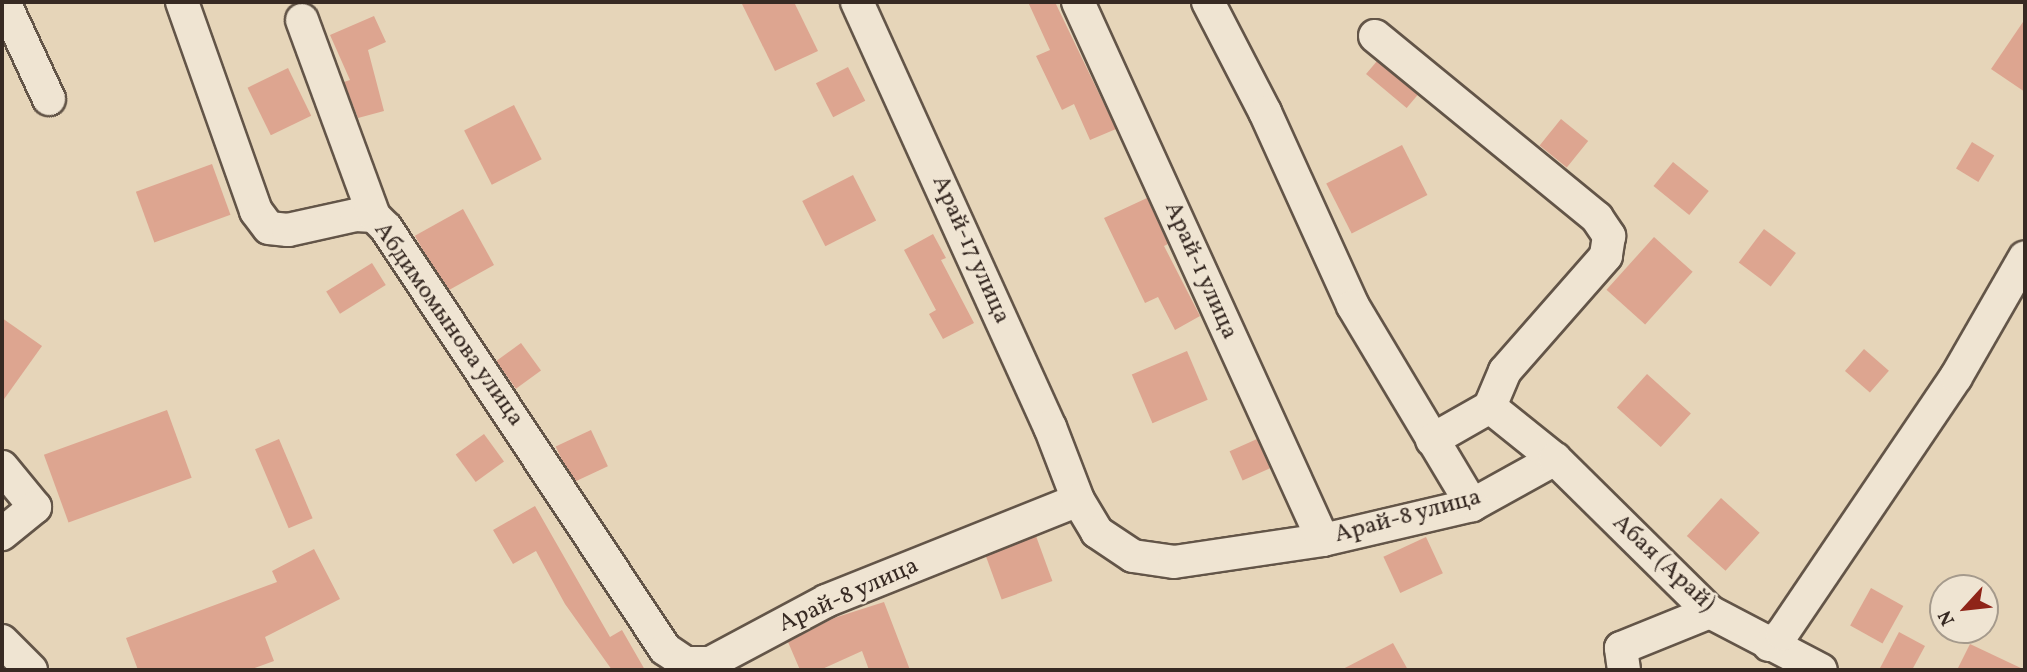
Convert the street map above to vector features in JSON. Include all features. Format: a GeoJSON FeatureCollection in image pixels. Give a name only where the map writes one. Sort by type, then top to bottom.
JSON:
{"type":"FeatureCollection","features":[{"type":"Feature","properties":{"kind":"street"},"geometry":{"type":"LineString","coordinates":[[4,2],[49,99]]}},
{"type":"Feature","properties":{"kind":"street","name":"Абдимомынова улица"},"geometry":{"type":"LineString","coordinates":[[182,2],[256,211],[269,228],[288,230],[356,215],[374,216],[666,649],[686,663],[710,663]]}},
{"type":"Feature","properties":{"kind":"street","name":"Арай-17 улица"},"geometry":{"type":"LineString","coordinates":[[857,2],[1050,427],[1078,500]]}},
{"type":"Feature","properties":{"kind":"street","name":"Арай-1 улица"},"geometry":{"type":"LineString","coordinates":[[1078,2],[1323,540]]}},
{"type":"Feature","properties":{"kind":"street"},"geometry":{"type":"LineString","coordinates":[[1208,2],[1265,112],[1353,306],[1472,505]]}},
{"type":"Feature","properties":{"kind":"street"},"geometry":{"type":"LineString","coordinates":[[302,20],[374,216]]}},
{"type":"Feature","properties":{"kind":"street"},"geometry":{"type":"LineString","coordinates":[[1375,36],[1597,218],[1609,236],[1606,256],[1505,371],[1490,407],[1432,440]]}},
{"type":"Feature","properties":{"kind":"street"},"geometry":{"type":"LineString","coordinates":[[1769,645],[1782,634],[1956,377],[2025,257]]}},
{"type":"Feature","properties":{"kind":"street"},"geometry":{"type":"LineString","coordinates":[[1490,407],[1555,459]]}},
{"type":"Feature","properties":{"kind":"street","name":"Арай-8 улица"},"geometry":{"type":"LineString","coordinates":[[710,663],[826,601],[1078,500],[1097,532],[1133,556],[1174,562],[1323,540],[1472,505],[1555,459]]}},
{"type":"Feature","properties":{"kind":"street","name":"Абая (Арай)"},"geometry":{"type":"LineString","coordinates":[[1555,459],[1710,612],[1821,670]]}},
{"type":"Feature","properties":{"kind":"street"},"geometry":{"type":"LineString","coordinates":[[2,467],[35,507],[2,534]]}},
{"type":"Feature","properties":{"kind":"street"},"geometry":{"type":"LineString","coordinates":[[1624,670],[1621,648],[1710,612]]}},
{"type":"Feature","properties":{"kind":"building"},"geometry":{"type":"Polygon","coordinates":[[[741,2],[794,2],[818,51],[775,71],[741,2]]]}},
{"type":"Feature","properties":{"kind":"building"},"geometry":{"type":"Polygon","coordinates":[[[1028,2],[1055,2],[1116,129],[1090,140],[1074,104],[1062,110],[1036,56],[1050,50],[1028,2]]]}},
{"type":"Feature","properties":{"kind":"building"},"geometry":{"type":"Polygon","coordinates":[[[374,16],[386,42],[368,50],[384,111],[358,118],[344,82],[350,80],[330,35],[374,16]]]}},
{"type":"Feature","properties":{"kind":"building"},"geometry":{"type":"Polygon","coordinates":[[[2025,19],[2025,92],[1991,69],[2025,19]]]}},
{"type":"Feature","properties":{"kind":"building"},"geometry":{"type":"Polygon","coordinates":[[[1377,61],[1418,95],[1407,108],[1366,74],[1377,61]]]}},
{"type":"Feature","properties":{"kind":"building"},"geometry":{"type":"Polygon","coordinates":[[[848,67],[865,101],[833,117],[816,83],[848,67]]]}},
{"type":"Feature","properties":{"kind":"building"},"geometry":{"type":"Polygon","coordinates":[[[288,68],[311,116],[271,135],[248,88],[288,68]]]}},
{"type":"Feature","properties":{"kind":"building"},"geometry":{"type":"Polygon","coordinates":[[[514,105],[542,159],[492,185],[464,130],[514,105]]]}},
{"type":"Feature","properties":{"kind":"building"},"geometry":{"type":"Polygon","coordinates":[[[1561,119],[1588,141],[1567,167],[1540,145],[1561,119]]]}},
{"type":"Feature","properties":{"kind":"building"},"geometry":{"type":"Polygon","coordinates":[[[1972,142],[1994,155],[1978,182],[1956,169],[1972,142]]]}},
{"type":"Feature","properties":{"kind":"building"},"geometry":{"type":"Polygon","coordinates":[[[1402,145],[1427,195],[1352,233],[1326,184],[1402,145]]]}},
{"type":"Feature","properties":{"kind":"building"},"geometry":{"type":"Polygon","coordinates":[[[1673,162],[1709,191],[1689,215],[1653,186],[1673,162]]]}},
{"type":"Feature","properties":{"kind":"building"},"geometry":{"type":"Polygon","coordinates":[[[212,164],[230,215],[154,242],[136,192],[212,164]]]}},
{"type":"Feature","properties":{"kind":"building"},"geometry":{"type":"Polygon","coordinates":[[[853,175],[876,220],[825,246],[802,201],[853,175]]]}},
{"type":"Feature","properties":{"kind":"building"},"geometry":{"type":"Polygon","coordinates":[[[1147,198],[1168,244],[1164,246],[1200,316],[1175,330],[1158,297],[1145,303],[1104,218],[1147,198]]]}},
{"type":"Feature","properties":{"kind":"building"},"geometry":{"type":"Polygon","coordinates":[[[463,209],[494,265],[446,292],[415,236],[463,209]]]}},
{"type":"Feature","properties":{"kind":"building"},"geometry":{"type":"Polygon","coordinates":[[[1764,229],[1796,253],[1771,287],[1739,263],[1764,229]]]}},
{"type":"Feature","properties":{"kind":"building"},"geometry":{"type":"Polygon","coordinates":[[[933,234],[946,258],[941,260],[974,323],[943,339],[929,314],[936,310],[904,250],[933,234]]]}},
{"type":"Feature","properties":{"kind":"building"},"geometry":{"type":"Polygon","coordinates":[[[1654,237],[1693,272],[1645,325],[1606,290],[1654,237]]]}},
{"type":"Feature","properties":{"kind":"building"},"geometry":{"type":"Polygon","coordinates":[[[372,263],[386,285],[340,314],[326,292],[372,263]]]}},
{"type":"Feature","properties":{"kind":"building"},"geometry":{"type":"Polygon","coordinates":[[[2,318],[42,346],[2,402],[2,318]]]}},
{"type":"Feature","properties":{"kind":"building"},"geometry":{"type":"Polygon","coordinates":[[[521,343],[541,371],[516,389],[496,361],[521,343]]]}},
{"type":"Feature","properties":{"kind":"building"},"geometry":{"type":"Polygon","coordinates":[[[1864,349],[1889,371],[1870,393],[1845,371],[1864,349]]]}},
{"type":"Feature","properties":{"kind":"building"},"geometry":{"type":"Polygon","coordinates":[[[1187,351],[1208,400],[1152,423],[1132,374],[1187,351]]]}},
{"type":"Feature","properties":{"kind":"building"},"geometry":{"type":"Polygon","coordinates":[[[1647,374],[1691,413],[1661,447],[1617,407],[1647,374]]]}},
{"type":"Feature","properties":{"kind":"building"},"geometry":{"type":"Polygon","coordinates":[[[167,410],[192,478],[69,522],[44,455],[167,410]]]}},
{"type":"Feature","properties":{"kind":"building"},"geometry":{"type":"Polygon","coordinates":[[[591,430],[608,466],[573,483],[556,446],[591,430]]]}},
{"type":"Feature","properties":{"kind":"building"},"geometry":{"type":"Polygon","coordinates":[[[484,434],[504,462],[476,482],[456,455],[484,434]]]}},
{"type":"Feature","properties":{"kind":"building"},"geometry":{"type":"Polygon","coordinates":[[[279,439],[313,518],[289,528],[255,449],[279,439]]]}},
{"type":"Feature","properties":{"kind":"building"},"geometry":{"type":"Polygon","coordinates":[[[1257,439],[1270,468],[1243,480],[1230,451],[1257,439]]]}},
{"type":"Feature","properties":{"kind":"building"},"geometry":{"type":"Polygon","coordinates":[[[1721,498],[1760,533],[1726,571],[1687,536],[1721,498]]]}},
{"type":"Feature","properties":{"kind":"building"},"geometry":{"type":"Polygon","coordinates":[[[535,506],[610,637],[622,630],[645,670],[612,670],[565,604],[536,551],[513,564],[493,530],[535,506]]]}},
{"type":"Feature","properties":{"kind":"building"},"geometry":{"type":"Polygon","coordinates":[[[1036,536],[1052,581],[1002,600],[985,554],[1036,536]]]}},
{"type":"Feature","properties":{"kind":"building"},"geometry":{"type":"Polygon","coordinates":[[[1426,537],[1443,573],[1400,593],[1383,557],[1426,537]]]}},
{"type":"Feature","properties":{"kind":"building"},"geometry":{"type":"Polygon","coordinates":[[[314,549],[340,599],[265,637],[274,661],[249,670],[138,670],[126,638],[277,582],[272,571],[314,549]]]}},
{"type":"Feature","properties":{"kind":"building"},"geometry":{"type":"Polygon","coordinates":[[[1871,588],[1903,606],[1883,644],[1850,626],[1871,588]]]}},
{"type":"Feature","properties":{"kind":"building"},"geometry":{"type":"Polygon","coordinates":[[[884,602],[910,670],[869,670],[862,651],[820,670],[800,670],[788,642],[834,618],[884,602]]]}},
{"type":"Feature","properties":{"kind":"building"},"geometry":{"type":"Polygon","coordinates":[[[1899,632],[1925,646],[1912,670],[1879,670],[1899,632]]]}},
{"type":"Feature","properties":{"kind":"building"},"geometry":{"type":"Polygon","coordinates":[[[1393,643],[1408,670],[1341,670],[1393,643]]]}},
{"type":"Feature","properties":{"kind":"building"},"geometry":{"type":"Polygon","coordinates":[[[1970,644],[2025,670],[1957,670],[1970,644]]]}}]}
